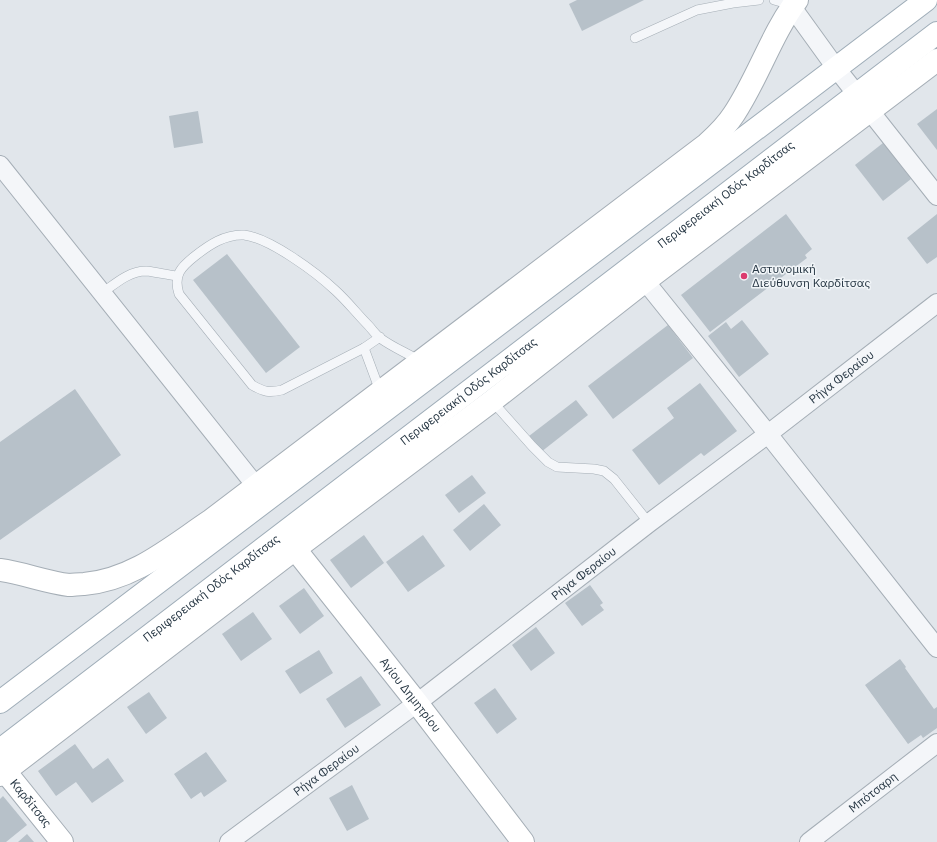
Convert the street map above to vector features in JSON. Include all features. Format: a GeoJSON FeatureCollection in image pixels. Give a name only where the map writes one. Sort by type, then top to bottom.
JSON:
{"type":"FeatureCollection","features":[{"type":"Feature","properties":{"kind":"street"},"geometry":{"type":"LineString","coordinates":[[0,702],[926,0]]}},
{"type":"Feature","properties":{"kind":"street"},"geometry":{"type":"LineString","coordinates":[[788,2],[836,68],[937,196]]}},
{"type":"Feature","properties":{"kind":"street"},"geometry":{"type":"LineString","coordinates":[[0,570],[16,572],[70,585],[96,583],[141,567],[210,521],[380,391],[685,162],[712,140],[741,104],[772,40],[788,2]]}},
{"type":"Feature","properties":{"kind":"street","name":"Περιφερειακή Οδός Καρδίτσας"},"geometry":{"type":"LineString","coordinates":[[0,750],[937,33]]}},
{"type":"Feature","properties":{"kind":"street"},"geometry":{"type":"LineString","coordinates":[[2,770],[492,401],[645,282],[937,60]]}},
{"type":"Feature","properties":{"kind":"street"},"geometry":{"type":"LineString","coordinates":[[0,165],[256,486]]}},
{"type":"Feature","properties":{"kind":"street"},"geometry":{"type":"LineString","coordinates":[[645,282],[768,434],[937,648]]}},
{"type":"Feature","properties":{"kind":"street","name":"Ρήγα Φεραίου"},"geometry":{"type":"LineString","coordinates":[[229,842],[417,703],[648,523],[768,434],[937,303]]}},
{"type":"Feature","properties":{"kind":"street","name":"Αγίου Δημητρίου"},"geometry":{"type":"LineString","coordinates":[[295,549],[417,703],[523,842]]}},
{"type":"Feature","properties":{"kind":"street","name":"Μπότσαρη"},"geometry":{"type":"LineString","coordinates":[[809,842],[937,743]]}},
{"type":"Feature","properties":{"kind":"street","name":"Καρδίτσας"},"geometry":{"type":"LineString","coordinates":[[2,770],[62,842]]}},
{"type":"Feature","properties":{"kind":"lane"},"geometry":{"type":"LineString","coordinates":[[635,38],[697,10],[759,0]]}},
{"type":"Feature","properties":{"kind":"lane"},"geometry":{"type":"LineString","coordinates":[[380,338],[364,348],[282,390],[271,393],[260,390],[252,385],[179,294],[176,285],[178,276],[182,266],[210,243],[243,235],[256,238],[275,247],[304,266],[336,292],[380,338],[420,361]]}},
{"type":"Feature","properties":{"kind":"lane"},"geometry":{"type":"LineString","coordinates":[[102,293],[126,277],[136,273],[146,271],[178,276]]}},
{"type":"Feature","properties":{"kind":"lane"},"geometry":{"type":"LineString","coordinates":[[364,348],[380,391]]}},
{"type":"Feature","properties":{"kind":"lane"},"geometry":{"type":"LineString","coordinates":[[492,401],[548,462],[557,466],[604,471],[614,479],[648,523]]}},
{"type":"Feature","properties":{"kind":"building"},"geometry":{"type":"Polygon","coordinates":[[[577,0],[644,0],[582,31],[569,4],[577,0]]]}},
{"type":"Feature","properties":{"kind":"building"},"geometry":{"type":"Polygon","coordinates":[[[937,109],[937,150],[917,124],[937,109]]]}},
{"type":"Feature","properties":{"kind":"building"},"geometry":{"type":"Polygon","coordinates":[[[198,111],[203,143],[174,148],[169,116],[198,111]]]}},
{"type":"Feature","properties":{"kind":"building"},"geometry":{"type":"Polygon","coordinates":[[[883,143],[911,179],[883,201],[855,165],[883,143]]]}},
{"type":"Feature","properties":{"kind":"building","name":"Αστυνομική Διεύθυνση Καρδίτσας"},"geometry":{"type":"Polygon","coordinates":[[[786,214],[812,249],[805,255],[807,258],[710,332],[681,295],[786,214]]]}},
{"type":"Feature","properties":{"kind":"building"},"geometry":{"type":"Polygon","coordinates":[[[937,214],[937,257],[927,264],[907,238],[937,214]]]}},
{"type":"Feature","properties":{"kind":"building"},"geometry":{"type":"Polygon","coordinates":[[[227,254],[300,347],[266,373],[193,280],[227,254]]]}},
{"type":"Feature","properties":{"kind":"building"},"geometry":{"type":"Polygon","coordinates":[[[742,320],[769,354],[739,377],[708,336],[726,322],[731,329],[742,320]]]}},
{"type":"Feature","properties":{"kind":"building"},"geometry":{"type":"Polygon","coordinates":[[[668,325],[693,358],[613,419],[588,386],[668,325]]]}},
{"type":"Feature","properties":{"kind":"building"},"geometry":{"type":"Polygon","coordinates":[[[700,383],[737,431],[704,456],[701,453],[659,485],[632,450],[674,418],[667,408],[700,383]]]}},
{"type":"Feature","properties":{"kind":"building"},"geometry":{"type":"Polygon","coordinates":[[[75,389],[121,455],[0,540],[0,442],[75,389]]]}},
{"type":"Feature","properties":{"kind":"building"},"geometry":{"type":"Polygon","coordinates":[[[576,400],[588,415],[541,452],[529,436],[576,400]]]}},
{"type":"Feature","properties":{"kind":"building"},"geometry":{"type":"Polygon","coordinates":[[[472,475],[486,493],[459,513],[445,495],[472,475]]]}},
{"type":"Feature","properties":{"kind":"building"},"geometry":{"type":"Polygon","coordinates":[[[484,504],[501,525],[470,551],[453,530],[484,504]]]}},
{"type":"Feature","properties":{"kind":"building"},"geometry":{"type":"Polygon","coordinates":[[[364,535],[384,563],[351,588],[330,560],[364,535]]]}},
{"type":"Feature","properties":{"kind":"building"},"geometry":{"type":"Polygon","coordinates":[[[423,535],[445,566],[408,592],[386,562],[423,535]]]}},
{"type":"Feature","properties":{"kind":"building"},"geometry":{"type":"Polygon","coordinates":[[[590,585],[603,603],[600,605],[604,610],[582,626],[565,603],[590,585]]]}},
{"type":"Feature","properties":{"kind":"building"},"geometry":{"type":"Polygon","coordinates":[[[304,588],[324,616],[300,634],[279,606],[304,588]]]}},
{"type":"Feature","properties":{"kind":"building"},"geometry":{"type":"Polygon","coordinates":[[[253,612],[272,639],[241,661],[222,634],[253,612]]]}},
{"type":"Feature","properties":{"kind":"building"},"geometry":{"type":"Polygon","coordinates":[[[536,627],[555,653],[531,671],[512,645],[536,627]]]}},
{"type":"Feature","properties":{"kind":"building"},"geometry":{"type":"Polygon","coordinates":[[[319,650],[333,673],[300,694],[285,671],[319,650]]]}},
{"type":"Feature","properties":{"kind":"building"},"geometry":{"type":"Polygon","coordinates":[[[900,659],[934,709],[937,707],[937,728],[923,738],[921,735],[908,744],[865,685],[900,659]]]}},
{"type":"Feature","properties":{"kind":"building"},"geometry":{"type":"Polygon","coordinates":[[[361,676],[381,705],[345,728],[326,699],[361,676]]]}},
{"type":"Feature","properties":{"kind":"building"},"geometry":{"type":"Polygon","coordinates":[[[495,688],[517,719],[497,734],[474,703],[495,688]]]}},
{"type":"Feature","properties":{"kind":"building"},"geometry":{"type":"Polygon","coordinates":[[[149,692],[167,718],[146,734],[127,707],[149,692]]]}},
{"type":"Feature","properties":{"kind":"building"},"geometry":{"type":"Polygon","coordinates":[[[75,744],[93,769],[108,758],[124,781],[92,803],[76,782],[56,796],[38,771],[75,744]]]}},
{"type":"Feature","properties":{"kind":"building"},"geometry":{"type":"Polygon","coordinates":[[[206,752],[227,781],[204,797],[201,792],[191,799],[174,774],[206,752]]]}},
{"type":"Feature","properties":{"kind":"building"},"geometry":{"type":"Polygon","coordinates":[[[352,785],[369,819],[347,831],[329,798],[352,785]]]}},
{"type":"Feature","properties":{"kind":"building"},"geometry":{"type":"Polygon","coordinates":[[[3,796],[27,825],[6,842],[0,842],[0,799],[3,796]]]}},
{"type":"Feature","properties":{"kind":"building"},"geometry":{"type":"Polygon","coordinates":[[[27,834],[34,842],[18,842],[27,834]]]}},
{"type":"Feature","properties":{"kind":"place","name":"Αστυνομική Διεύθυνση Καρδίτσας"},"geometry":{"type":"Point","coordinates":[744,276]}}]}
